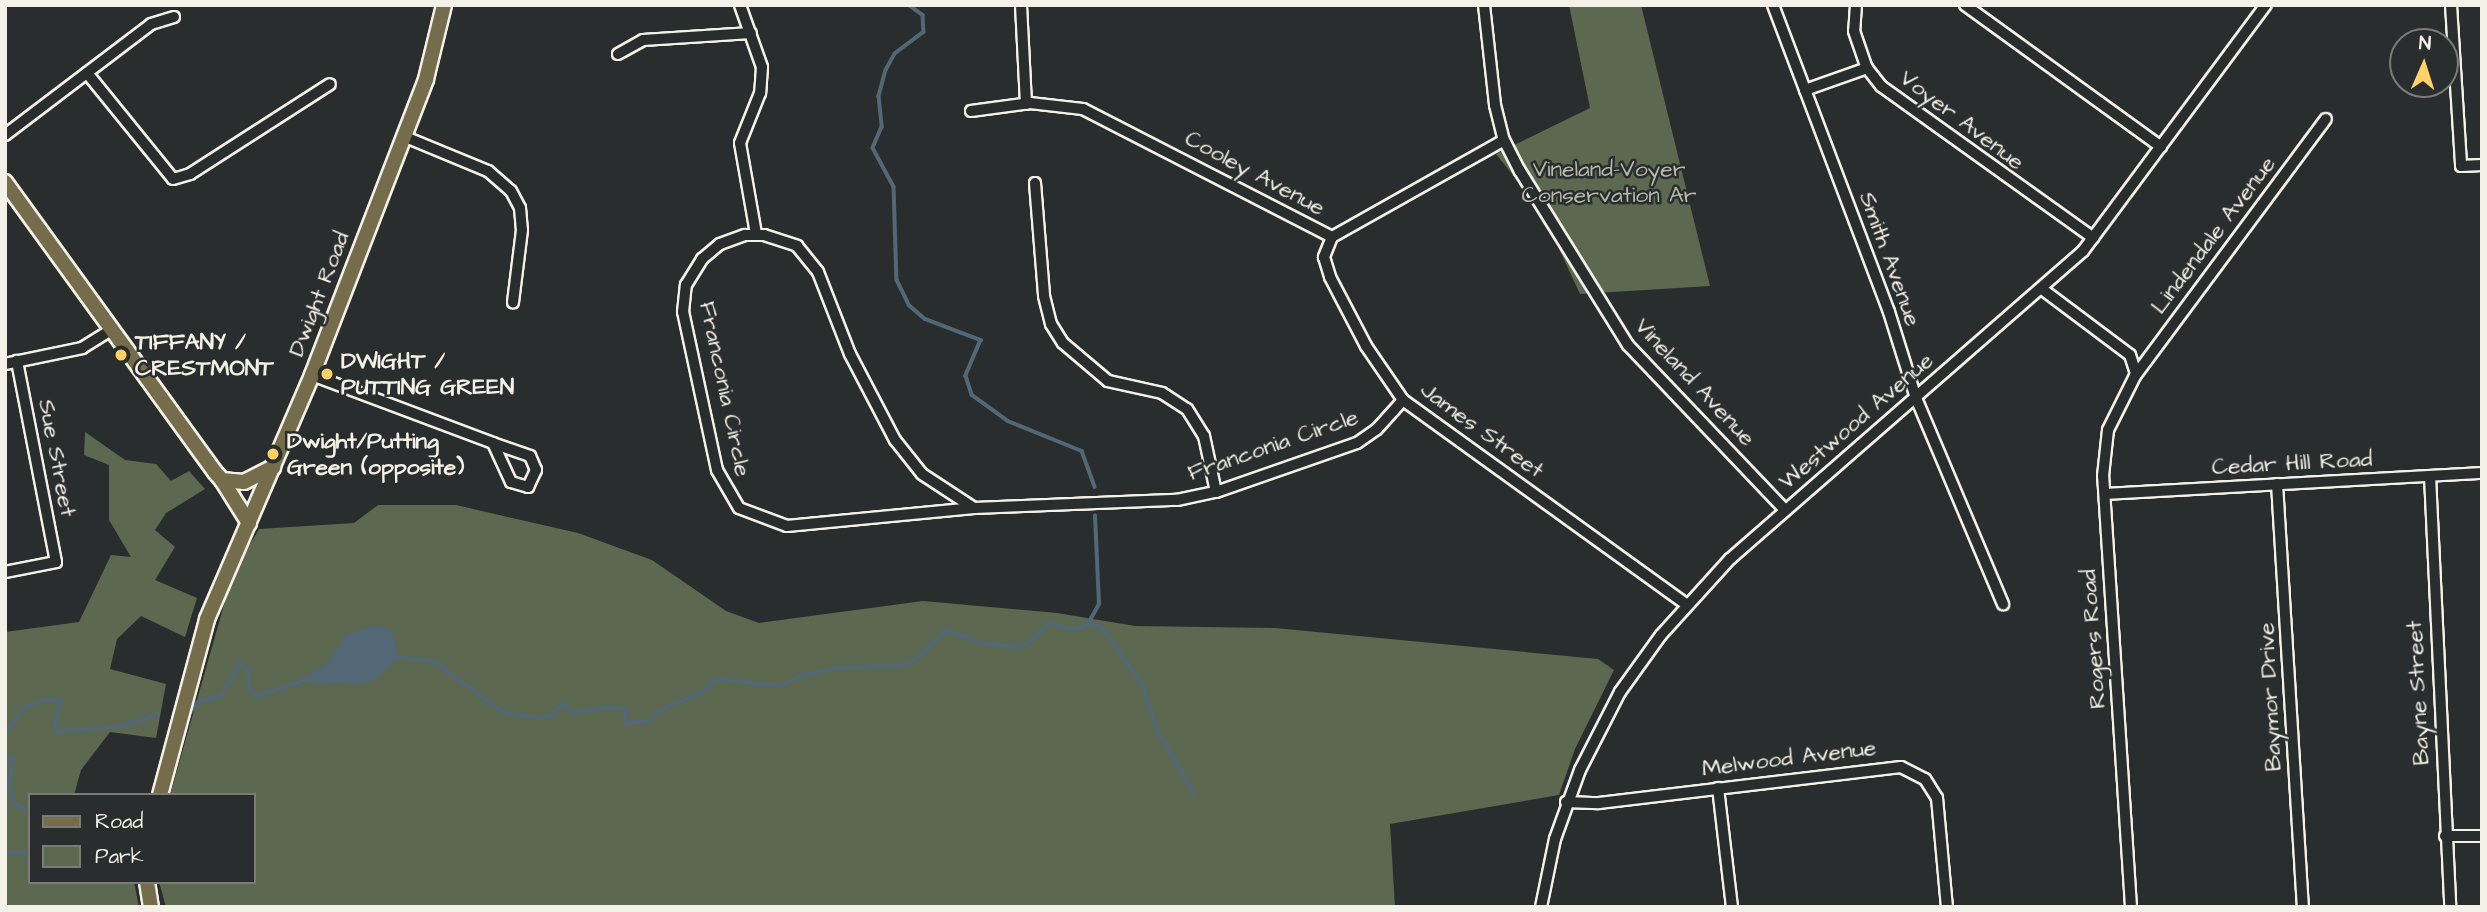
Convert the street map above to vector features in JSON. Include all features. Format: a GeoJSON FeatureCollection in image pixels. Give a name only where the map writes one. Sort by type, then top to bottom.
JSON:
{"type":"FeatureCollection","features":[{"type":"Feature","properties":{"kind":"main road","name":"Dwight Road"},"geometry":{"type":"LineString","coordinates":[[161,793],[201,636],[312,375],[435,52],[444,5]]}},
{"type":"Feature","properties":{"kind":"main road"},"geometry":{"type":"LineString","coordinates":[[5,182],[222,480],[249,523]]}},
{"type":"Feature","properties":{"kind":"main road"},"geometry":{"type":"LineString","coordinates":[[222,480],[244,482],[274,467]]}},
{"type":"Feature","properties":{"kind":"main road"},"geometry":{"type":"LineString","coordinates":[[148,884],[151,907]]}},
{"type":"Feature","properties":{"kind":"street"},"geometry":{"type":"LineString","coordinates":[[740,5],[763,78],[740,150],[756,234]]}},
{"type":"Feature","properties":{"kind":"street"},"geometry":{"type":"LineString","coordinates":[[1021,5],[1026,104]]}},
{"type":"Feature","properties":{"kind":"street","name":"Vineland Avenue"},"geometry":{"type":"LineString","coordinates":[[1484,5],[1489,68],[1504,140],[1628,345],[1785,510]]}},
{"type":"Feature","properties":{"kind":"street","name":"Smith Avenue"},"geometry":{"type":"LineString","coordinates":[[1773,5],[1916,398],[2003,604]]}},
{"type":"Feature","properties":{"kind":"street"},"geometry":{"type":"LineString","coordinates":[[1856,5],[1853,26],[1867,68]]}},
{"type":"Feature","properties":{"kind":"street"},"geometry":{"type":"LineString","coordinates":[[1965,5],[2161,147]]}},
{"type":"Feature","properties":{"kind":"street","name":"Westwood Avenue"},"geometry":{"type":"LineString","coordinates":[[1541,907],[1566,802],[1620,692],[1686,604],[1785,510],[2042,289],[2093,238],[2266,5]]}},
{"type":"Feature","properties":{"kind":"street"},"geometry":{"type":"LineString","coordinates":[[2451,5],[2461,166],[2482,165]]}},
{"type":"Feature","properties":{"kind":"street"},"geometry":{"type":"LineString","coordinates":[[5,135],[151,24],[174,17]]}},
{"type":"Feature","properties":{"kind":"street"},"geometry":{"type":"LineString","coordinates":[[618,54],[643,40],[751,33]]}},
{"type":"Feature","properties":{"kind":"street","name":"Voyer Avenue"},"geometry":{"type":"LineString","coordinates":[[1805,90],[1867,68],[1902,104],[2093,238]]}},
{"type":"Feature","properties":{"kind":"street"},"geometry":{"type":"LineString","coordinates":[[88,74],[173,179],[190,174],[330,84]]}},
{"type":"Feature","properties":{"kind":"street","name":"Cooley Avenue"},"geometry":{"type":"LineString","coordinates":[[971,111],[1026,104],[1089,111],[1332,237],[1504,140]]}},
{"type":"Feature","properties":{"kind":"street","name":"Lindendale Avenue"},"geometry":{"type":"LineString","coordinates":[[2135,376],[2326,119]]}},
{"type":"Feature","properties":{"kind":"street"},"geometry":{"type":"LineString","coordinates":[[403,136],[488,170],[511,191],[520,208],[523,230],[513,302]]}},
{"type":"Feature","properties":{"kind":"street"},"geometry":{"type":"LineString","coordinates":[[1035,183],[1048,317],[1059,338],[1108,381],[1162,393],[1187,409],[1204,436],[1216,492]]}},
{"type":"Feature","properties":{"kind":"street","name":"Franconia Circle"},"geometry":{"type":"LineString","coordinates":[[974,508],[922,474],[894,440],[855,364],[813,264],[792,243],[756,234],[733,238],[712,249],[690,274],[683,298],[712,452],[729,497],[751,516],[788,526],[974,508],[1177,499],[1216,492],[1357,443],[1377,429],[1403,400]]}},
{"type":"Feature","properties":{"kind":"street","name":"James Street"},"geometry":{"type":"LineString","coordinates":[[1332,237],[1324,257],[1330,277],[1366,346],[1403,400],[1686,604]]}},
{"type":"Feature","properties":{"kind":"street"},"geometry":{"type":"LineString","coordinates":[[2042,289],[2130,355],[2137,368],[2135,376]]}},
{"type":"Feature","properties":{"kind":"street"},"geometry":{"type":"LineString","coordinates":[[11,363],[82,348],[112,329]]}},
{"type":"Feature","properties":{"kind":"street","name":"Sue Street"},"geometry":{"type":"LineString","coordinates":[[5,572],[56,562],[11,363]]}},
{"type":"Feature","properties":{"kind":"street"},"geometry":{"type":"LineString","coordinates":[[312,375],[530,456],[536,470],[528,487],[511,482],[494,443]]}},
{"type":"Feature","properties":{"kind":"street","name":"Rogers Road"},"geometry":{"type":"LineString","coordinates":[[2131,907],[2104,454],[2109,425],[2135,376]]}},
{"type":"Feature","properties":{"kind":"street","name":"Cedar Hill Road"},"geometry":{"type":"LineString","coordinates":[[2105,494],[2482,473]]}},
{"type":"Feature","properties":{"kind":"street","name":"Bayne Street"},"geometry":{"type":"LineString","coordinates":[[2430,477],[2450,907]]}},
{"type":"Feature","properties":{"kind":"street","name":"Baymor Drive"},"geometry":{"type":"LineString","coordinates":[[2277,484],[2302,907]]}},
{"type":"Feature","properties":{"kind":"street","name":"Melwood Avenue"},"geometry":{"type":"LineString","coordinates":[[1566,802],[1599,803],[1886,766],[1914,771],[1933,788],[1940,810],[1947,907]]}},
{"type":"Feature","properties":{"kind":"street"},"geometry":{"type":"LineString","coordinates":[[1718,788],[1732,907]]}},
{"type":"Feature","properties":{"kind":"street"},"geometry":{"type":"LineString","coordinates":[[2445,836],[2482,836]]}},
{"type":"Feature","properties":{"kind":"green space","name":"Vineland-Voyer Conservation Ar"},"geometry":{"type":"Polygon","coordinates":[[[1569,5],[1641,5],[1710,286],[1580,294],[1541,210],[1496,154],[1590,108],[1569,5]]]}},
{"type":"Feature","properties":{"kind":"green space"},"geometry":{"type":"Polygon","coordinates":[[[85,432],[125,460],[156,464],[171,481],[189,471],[205,489],[166,513],[155,530],[175,547],[155,580],[197,598],[185,637],[141,616],[117,639],[110,669],[166,684],[156,738],[110,732],[81,770],[75,793],[28,793],[28,884],[134,884],[139,907],[5,907],[5,632],[79,622],[111,555],[131,557],[109,520],[109,465],[84,455],[85,432]]]}},
{"type":"Feature","properties":{"kind":"green space"},"geometry":{"type":"Polygon","coordinates":[[[378,505],[456,505],[578,533],[652,560],[726,611],[759,623],[923,601],[1057,613],[1135,626],[1275,628],[1598,659],[1614,670],[1575,749],[1559,795],[1390,824],[1395,907],[166,907],[160,884],[256,884],[256,793],[171,793],[233,573],[259,529],[354,523],[378,505]]]}},
{"type":"Feature","properties":{"kind":"water"},"geometry":{"type":"Polygon","coordinates":[[[378,625],[393,632],[398,658],[377,678],[362,684],[297,682],[326,664],[347,634],[378,625]]]}},
{"type":"Feature","properties":{"kind":"waterway"},"geometry":{"type":"LineString","coordinates":[[909,5],[923,15],[924,32],[895,54],[886,70],[879,96],[882,127],[873,148],[894,187],[897,280],[909,305],[925,319],[981,340],[966,376],[972,395],[1008,421],[1082,451],[1095,487]]}},
{"type":"Feature","properties":{"kind":"waterway"},"geometry":{"type":"LineString","coordinates":[[396,656],[435,662],[504,713],[539,718],[552,715],[563,703],[572,713],[609,707],[627,710],[625,723],[650,721],[655,713],[704,691],[717,679],[781,686],[803,675],[844,667],[901,666],[912,662],[947,630],[981,643],[1013,647],[1027,644],[1050,623],[1076,630],[1088,624],[1099,604],[1095,516]]}},
{"type":"Feature","properties":{"kind":"waterway"},"geometry":{"type":"LineString","coordinates":[[1088,624],[1102,627],[1143,685],[1156,726],[1195,796]]}},
{"type":"Feature","properties":{"kind":"waterway"},"geometry":{"type":"LineString","coordinates":[[190,713],[198,702],[222,695],[239,664],[249,668],[249,688],[256,697],[300,682]]}},
{"type":"Feature","properties":{"kind":"waterway"},"geometry":{"type":"LineString","coordinates":[[5,733],[24,708],[49,699],[60,700],[62,705],[55,721],[57,731],[118,727],[157,715]]}},
{"type":"Feature","properties":{"kind":"waterway"},"geometry":{"type":"LineString","coordinates":[[5,756],[14,758],[9,783],[14,803],[28,811]]}},
{"type":"Feature","properties":{"kind":"waterway"},"geometry":{"type":"LineString","coordinates":[[5,853],[28,852]]}},
{"type":"Feature","properties":{"kind":"place","name":"TIFFANY / CRESTMONT"},"geometry":{"type":"Point","coordinates":[121,355]}},
{"type":"Feature","properties":{"kind":"place","name":"DWIGHT / PUTTING GREEN"},"geometry":{"type":"Point","coordinates":[327,374]}},
{"type":"Feature","properties":{"kind":"place","name":"Dwight/Putting Green (opposite)"},"geometry":{"type":"Point","coordinates":[273,454]}}]}
